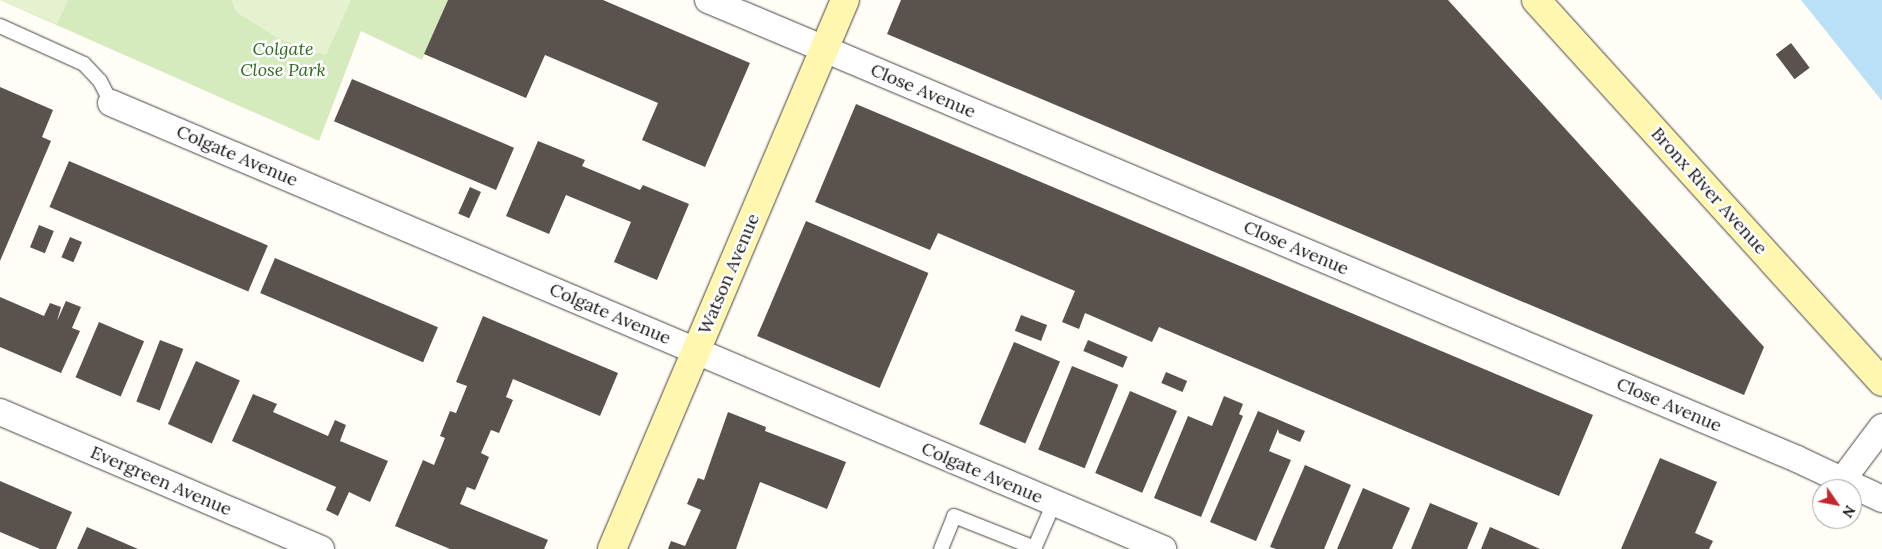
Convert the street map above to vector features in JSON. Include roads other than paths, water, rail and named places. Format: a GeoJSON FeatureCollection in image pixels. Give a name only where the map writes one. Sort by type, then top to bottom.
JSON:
{"type":"FeatureCollection","features":[{"type":"Feature","properties":{"kind":"street","name":"Close Avenue"},"geometry":{"type":"LineString","coordinates":[[708,0],[1841,479]]}},
{"type":"Feature","properties":{"kind":"street","name":"Watson Avenue"},"geometry":{"type":"LineString","coordinates":[[612,549],[845,0]]}},
{"type":"Feature","properties":{"kind":"street","name":"Bronx River Avenue"},"geometry":{"type":"LineString","coordinates":[[1536,0],[1882,382]]}},
{"type":"Feature","properties":{"kind":"street","name":"Colgate Avenue"},"geometry":{"type":"LineString","coordinates":[[111,103],[1163,549]]}},
{"type":"Feature","properties":{"kind":"street","name":"Evergreen Avenue"},"geometry":{"type":"LineString","coordinates":[[0,412],[321,549]]}},
{"type":"Feature","properties":{"kind":"street"},"geometry":{"type":"LineString","coordinates":[[1844,479],[1882,428]]}},
{"type":"Feature","properties":{"kind":"street","name":"Close Avenue"},"geometry":{"type":"LineString","coordinates":[[1862,489],[1882,499]]}},
{"type":"Feature","properties":{"kind":"lane"},"geometry":{"type":"LineString","coordinates":[[0,26],[84,64],[100,81],[111,103]]}},
{"type":"Feature","properties":{"kind":"lane"},"geometry":{"type":"LineString","coordinates":[[941,549],[954,516],[1034,548],[1054,503]]}},
{"type":"Feature","properties":{"kind":"water"},"geometry":{"type":"Polygon","coordinates":[[[1801,0],[1882,0],[1882,101],[1801,0]]]}},
{"type":"Feature","properties":{"kind":"park label","name":"Colgate Close Park"},"geometry":{"type":"Point","coordinates":[283,60]}}]}
